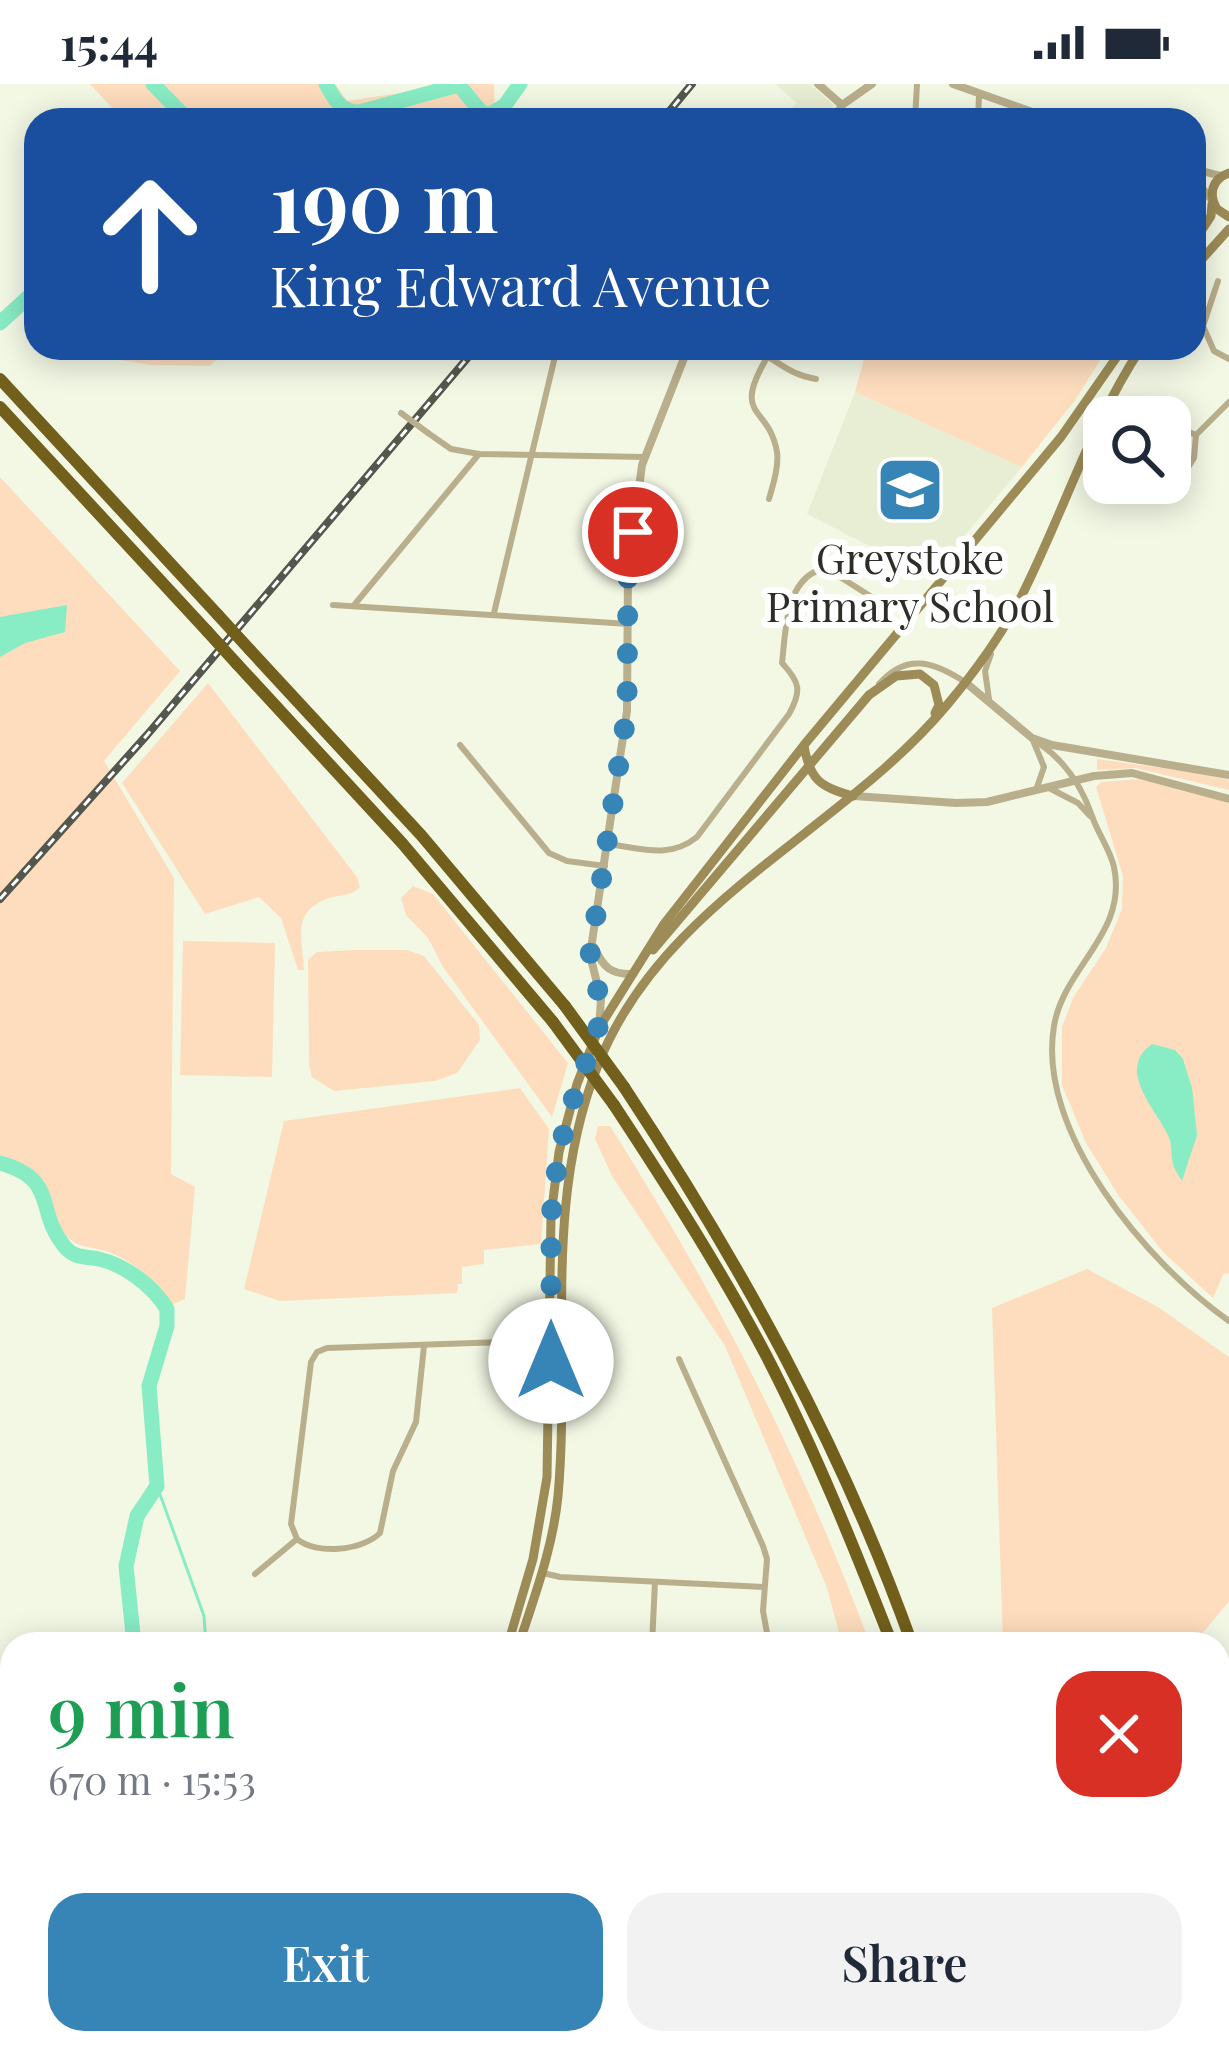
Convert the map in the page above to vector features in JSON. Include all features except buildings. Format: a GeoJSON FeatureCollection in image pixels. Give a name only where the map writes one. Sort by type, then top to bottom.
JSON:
{"type":"FeatureCollection","features":[{"type":"Feature","properties":{"kind":"highway"},"geometry":{"type":"LineString","coordinates":[[0,379],[421,835],[565,1006],[624,1087],[710,1220],[785,1352],[856,1503],[907,1632]]}},
{"type":"Feature","properties":{"kind":"highway"},"geometry":{"type":"LineString","coordinates":[[0,407],[402,843],[554,1022],[614,1105],[767,1357],[826,1482],[887,1632]]}},
{"type":"Feature","properties":{"kind":"main road"},"geometry":{"type":"LineString","coordinates":[[1206,222],[1213,187],[1226,173]]}},
{"type":"Feature","properties":{"kind":"main road"},"geometry":{"type":"LineString","coordinates":[[1212,202],[1229,217]]}},
{"type":"Feature","properties":{"kind":"main road"},"geometry":{"type":"LineString","coordinates":[[1206,255],[1229,229]]}},
{"type":"Feature","properties":{"kind":"main road"},"geometry":{"type":"LineString","coordinates":[[512,1632],[533,1559],[548,1477],[551,1216],[566,1120],[598,1028],[664,924],[804,745],[1061,437],[1115,360]]}},
{"type":"Feature","properties":{"kind":"main road"},"geometry":{"type":"LineString","coordinates":[[523,1632],[543,1573],[558,1499],[562,1220],[577,1130],[608,1042],[656,966],[738,884],[853,796],[929,725],[965,682],[1018,603],[1077,468],[1135,360]]}},
{"type":"Feature","properties":{"kind":"main road"},"geometry":{"type":"LineString","coordinates":[[636,970],[869,695],[896,676],[920,674],[934,685],[939,705],[929,725]]}},
{"type":"Feature","properties":{"kind":"main road"},"geometry":{"type":"LineString","coordinates":[[804,745],[808,767],[824,789],[853,796]]}},
{"type":"Feature","properties":{"kind":"street"},"geometry":{"type":"LineString","coordinates":[[818,84],[842,105]]}},
{"type":"Feature","properties":{"kind":"street"},"geometry":{"type":"LineString","coordinates":[[840,108],[872,84]]}},
{"type":"Feature","properties":{"kind":"street"},"geometry":{"type":"LineString","coordinates":[[952,84],[1019,108]]}},
{"type":"Feature","properties":{"kind":"street"},"geometry":{"type":"LineString","coordinates":[[979,95],[979,108]]}},
{"type":"Feature","properties":{"kind":"street"},"geometry":{"type":"LineString","coordinates":[[1206,194],[1212,202]]}},
{"type":"Feature","properties":{"kind":"street"},"geometry":{"type":"LineString","coordinates":[[1206,317],[1218,280]]}},
{"type":"Feature","properties":{"kind":"street"},"geometry":{"type":"LineString","coordinates":[[1206,333],[1214,351],[1229,359]]}},
{"type":"Feature","properties":{"kind":"street"},"geometry":{"type":"LineString","coordinates":[[494,613],[554,360]]}},
{"type":"Feature","properties":{"kind":"street"},"geometry":{"type":"LineString","coordinates":[[598,1028],[602,999],[590,963],[627,711],[628,569],[645,457],[683,360]]}},
{"type":"Feature","properties":{"kind":"street"},"geometry":{"type":"LineString","coordinates":[[766,360],[751,384],[752,403],[777,452],[769,499]]}},
{"type":"Feature","properties":{"kind":"street"},"geometry":{"type":"LineString","coordinates":[[773,360],[792,375],[816,379]]}},
{"type":"Feature","properties":{"kind":"street"},"geometry":{"type":"LineString","coordinates":[[1191,463],[1196,435],[1229,402]]}},
{"type":"Feature","properties":{"kind":"street"},"geometry":{"type":"LineString","coordinates":[[401,413],[451,449],[479,454],[645,457]]}},
{"type":"Feature","properties":{"kind":"street"},"geometry":{"type":"LineString","coordinates":[[1191,433],[1196,435]]}},
{"type":"Feature","properties":{"kind":"street"},"geometry":{"type":"LineString","coordinates":[[353,606],[479,454]]}},
{"type":"Feature","properties":{"kind":"street"},"geometry":{"type":"LineString","coordinates":[[1194,458],[1201,466]]}},
{"type":"Feature","properties":{"kind":"street"},"geometry":{"type":"LineString","coordinates":[[609,844],[664,852],[683,848],[697,837],[799,696],[798,680],[782,663],[797,584],[811,571],[826,568],[880,603]]}},
{"type":"Feature","properties":{"kind":"street"},"geometry":{"type":"LineString","coordinates":[[333,605],[630,624]]}},
{"type":"Feature","properties":{"kind":"street"},"geometry":{"type":"LineString","coordinates":[[992,706],[985,671],[998,633]]}},
{"type":"Feature","properties":{"kind":"street"},"geometry":{"type":"LineString","coordinates":[[869,695],[891,670],[918,660],[936,664],[1051,751],[1076,780],[1113,862],[1115,906],[1106,931],[1061,1002],[1052,1039],[1053,1082],[1071,1130],[1115,1206],[1170,1271],[1229,1322]]}},
{"type":"Feature","properties":{"kind":"street"},"geometry":{"type":"LineString","coordinates":[[1032,738],[1229,775]]}},
{"type":"Feature","properties":{"kind":"street"},"geometry":{"type":"LineString","coordinates":[[1032,738],[1044,767],[1036,790]]}},
{"type":"Feature","properties":{"kind":"street"},"geometry":{"type":"LineString","coordinates":[[460,746],[549,853],[566,861],[605,866]]}},
{"type":"Feature","properties":{"kind":"street"},"geometry":{"type":"LineString","coordinates":[[853,796],[987,802],[1076,780],[1132,773],[1229,799]]}},
{"type":"Feature","properties":{"kind":"street"},"geometry":{"type":"LineString","coordinates":[[1049,788],[1078,803],[1093,818]]}},
{"type":"Feature","properties":{"kind":"street"},"geometry":{"type":"LineString","coordinates":[[593,946],[598,959],[617,974],[636,970]]}},
{"type":"Feature","properties":{"kind":"street"},"geometry":{"type":"LineString","coordinates":[[424,1345],[416,1422],[393,1471],[380,1533],[361,1546],[317,1548],[296,1539],[291,1524],[314,1356],[327,1348],[536,1341]]}},
{"type":"Feature","properties":{"kind":"street"},"geometry":{"type":"LineString","coordinates":[[679,1359],[763,1546],[767,1632]]}},
{"type":"Feature","properties":{"kind":"street"},"geometry":{"type":"LineString","coordinates":[[255,1574],[296,1539]]}},
{"type":"Feature","properties":{"kind":"street"},"geometry":{"type":"LineString","coordinates":[[543,1573],[764,1587]]}},
{"type":"Feature","properties":{"kind":"street"},"geometry":{"type":"LineString","coordinates":[[653,1632],[655,1581]]}},
{"type":"Feature","properties":{"kind":"shaded area"},"geometry":{"type":"Polygon","coordinates":[[[90,84],[335,84],[347,101],[460,84],[494,84],[495,108],[112,108],[90,84]]]}},
{"type":"Feature","properties":{"kind":"shaded area"},"geometry":{"type":"Polygon","coordinates":[[[775,84],[810,84],[833,105],[792,108],[797,103],[775,84]]]}},
{"type":"Feature","properties":{"kind":"shaded area"},"geometry":{"type":"Polygon","coordinates":[[[121,360],[216,360],[210,366],[121,360]]]}},
{"type":"Feature","properties":{"kind":"shaded area"},"geometry":{"type":"Polygon","coordinates":[[[864,360],[1100,360],[1022,467],[855,392],[864,360]]]}},
{"type":"Feature","properties":{"kind":"shaded area","name":"Greystoke Primary School"},"geometry":{"type":"Polygon","coordinates":[[[855,392],[1022,467],[930,577],[807,514],[855,392]]]}},
{"type":"Feature","properties":{"kind":"shaded area"},"geometry":{"type":"Polygon","coordinates":[[[0,477],[180,671],[104,761],[174,878],[171,1174],[195,1187],[185,1299],[171,1305],[135,1266],[70,1239],[59,1224],[42,1179],[27,1167],[0,1157],[0,477]]]}},
{"type":"Feature","properties":{"kind":"shaded area"},"geometry":{"type":"Polygon","coordinates":[[[67,605],[65,632],[25,643],[0,657],[0,617],[67,605]]]}},
{"type":"Feature","properties":{"kind":"shaded area"},"geometry":{"type":"Polygon","coordinates":[[[208,683],[357,877],[357,890],[320,902],[305,916],[301,935],[304,970],[298,970],[281,918],[259,897],[205,914],[122,783],[208,683]]]}},
{"type":"Feature","properties":{"kind":"shaded area"},"geometry":{"type":"Polygon","coordinates":[[[1097,759],[1200,773],[1229,780],[1229,790],[1135,768],[1097,770],[1097,759]]]}},
{"type":"Feature","properties":{"kind":"shaded area"},"geometry":{"type":"Polygon","coordinates":[[[1140,779],[1229,804],[1229,1274],[1224,1273],[1213,1298],[1163,1252],[1119,1196],[1086,1143],[1062,1085],[1062,1027],[1122,909],[1123,876],[1096,787],[1101,782],[1140,779]]]}},
{"type":"Feature","properties":{"kind":"shaded area"},"geometry":{"type":"Polygon","coordinates":[[[413,886],[433,894],[568,1063],[552,1117],[443,967],[428,938],[406,915],[401,898],[413,886]]]}},
{"type":"Feature","properties":{"kind":"shaded area"},"geometry":{"type":"Polygon","coordinates":[[[183,941],[275,943],[272,1077],[180,1075],[183,941]]]}},
{"type":"Feature","properties":{"kind":"shaded area"},"geometry":{"type":"Polygon","coordinates":[[[407,950],[424,956],[479,1025],[480,1040],[457,1073],[435,1081],[334,1091],[312,1077],[308,960],[317,952],[407,950]]]}},
{"type":"Feature","properties":{"kind":"shaded area"},"geometry":{"type":"Polygon","coordinates":[[[1152,1044],[1175,1050],[1183,1059],[1192,1088],[1197,1135],[1182,1181],[1168,1135],[1138,1077],[1137,1065],[1152,1044]]]}},
{"type":"Feature","properties":{"kind":"shaded area"},"geometry":{"type":"Polygon","coordinates":[[[520,1088],[549,1129],[541,1244],[484,1250],[484,1264],[462,1267],[457,1293],[280,1301],[244,1289],[284,1121],[520,1088]]]}},
{"type":"Feature","properties":{"kind":"shaded area"},"geometry":{"type":"Polygon","coordinates":[[[598,1126],[610,1126],[720,1314],[786,1443],[865,1632],[839,1632],[827,1588],[725,1346],[612,1176],[595,1139],[598,1126]]]}},
{"type":"Feature","properties":{"kind":"shaded area"},"geometry":{"type":"Polygon","coordinates":[[[1087,1269],[1158,1307],[1229,1357],[1229,1601],[1204,1632],[1003,1632],[992,1308],[1087,1269]]]}},
{"type":"Feature","properties":{"kind":"waterway"},"geometry":{"type":"LineString","coordinates":[[153,84],[176,108]]}},
{"type":"Feature","properties":{"kind":"waterway"},"geometry":{"type":"LineString","coordinates":[[326,84],[346,108]]}},
{"type":"Feature","properties":{"kind":"waterway"},"geometry":{"type":"LineString","coordinates":[[500,108],[520,84]]}},
{"type":"Feature","properties":{"kind":"waterway"},"geometry":{"type":"LineString","coordinates":[[374,108],[459,85],[478,108]]}},
{"type":"Feature","properties":{"kind":"waterway"},"geometry":{"type":"LineString","coordinates":[[0,323],[24,301]]}},
{"type":"Feature","properties":{"kind":"waterway"},"geometry":{"type":"LineString","coordinates":[[0,1163],[19,1170],[39,1187],[56,1233],[69,1251],[128,1271],[167,1309],[167,1326],[149,1386],[157,1486],[137,1516],[126,1566],[133,1632]]}},
{"type":"Feature","properties":{"kind":"waterway"},"geometry":{"type":"LineString","coordinates":[[157,1486],[204,1616],[205,1632]]}},
{"type":"Feature","properties":{"kind":"railway"},"geometry":{"type":"LineString","coordinates":[[672,108],[692,84]]}},
{"type":"Feature","properties":{"kind":"railway"},"geometry":{"type":"LineString","coordinates":[[0,899],[147,735],[466,360]]}},
{"type":"Feature","properties":{"kind":"place","name":"Greystoke Primary School"},"geometry":{"type":"Point","coordinates":[910,490]}},
{"type":"Feature","properties":{"kind":"route"},"geometry":{"type":"LineString","coordinates":[[551,1361],[551,1216],[559,1152],[598,1028],[602,999],[590,955],[627,711],[628,569],[633,532]]}}]}
